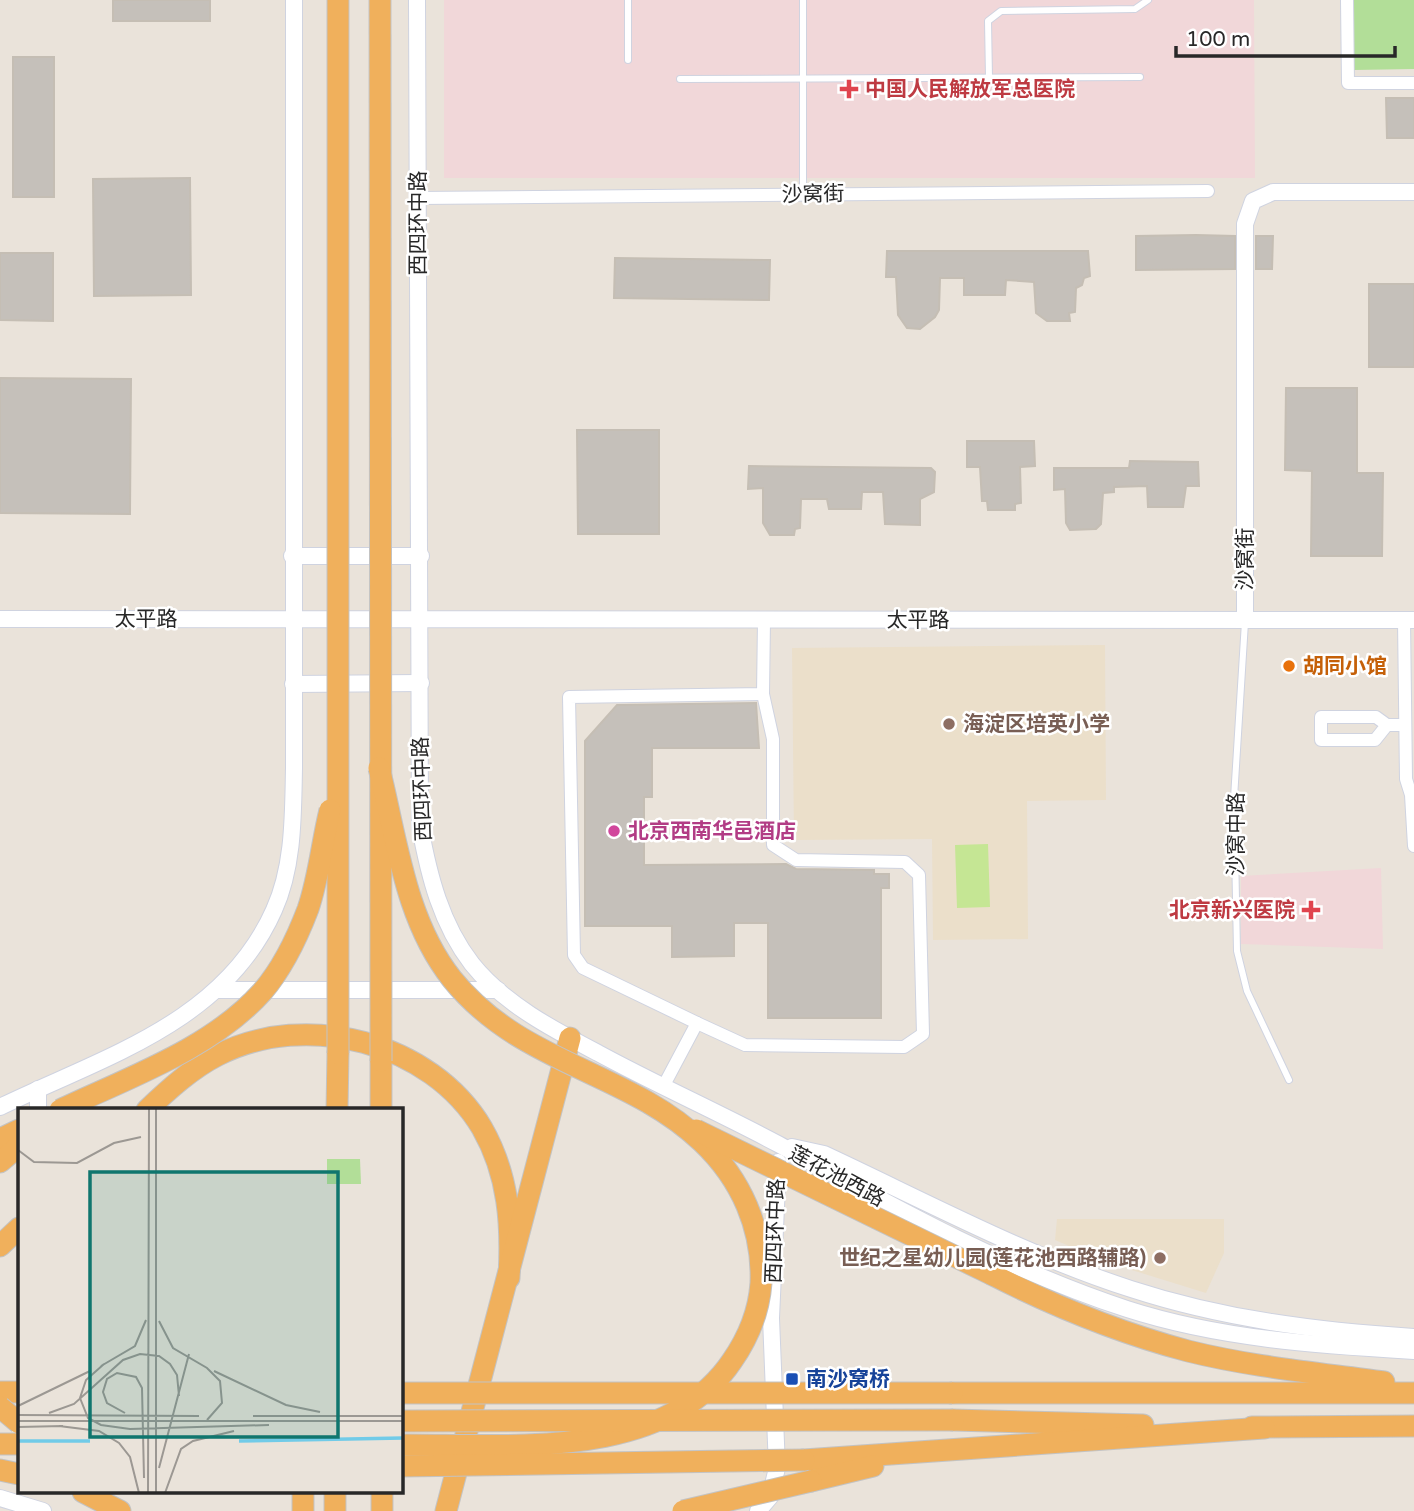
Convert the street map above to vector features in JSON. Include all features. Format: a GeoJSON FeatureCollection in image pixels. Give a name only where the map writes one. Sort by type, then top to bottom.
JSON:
{"type":"FeatureCollection","features":[{"type":"Feature","properties":{"kind":"highway"},"geometry":{"type":"LineString","coordinates":[[337,1108],[338,0]]}},
{"type":"Feature","properties":{"kind":"highway","name":"西四环中路"},"geometry":{"type":"LineString","coordinates":[[380,0],[381,1108]]}},
{"type":"Feature","properties":{"kind":"highway"},"geometry":{"type":"LineString","coordinates":[[379,768],[413,912],[428,946],[479,1009],[509,1033],[671,1117],[1042,1300],[1118,1330],[1189,1351],[1262,1366],[1414,1385]]}},
{"type":"Feature","properties":{"kind":"highway"},"geometry":{"type":"LineString","coordinates":[[75,1105],[221,1027],[261,992],[286,957],[308,907],[338,770]]}},
{"type":"Feature","properties":{"kind":"highway"},"geometry":{"type":"LineString","coordinates":[[152,1105],[188,1074],[218,1055],[251,1042],[322,1036],[360,1041],[394,1052],[426,1069],[457,1096],[481,1128],[497,1162],[508,1198],[512,1232],[509,1278]]}},
{"type":"Feature","properties":{"kind":"highway"},"geometry":{"type":"LineString","coordinates":[[446,1511],[501,1311],[570,1038]]}},
{"type":"Feature","properties":{"kind":"highway"},"geometry":{"type":"LineString","coordinates":[[402,1445],[531,1444],[597,1439],[640,1428],[671,1414],[702,1394],[725,1372],[743,1346],[754,1319],[761,1287],[761,1260],[756,1227],[742,1195],[724,1168],[702,1142],[671,1117]]}},
{"type":"Feature","properties":{"kind":"highway"},"geometry":{"type":"LineString","coordinates":[[0,1139],[18,1130]]}},
{"type":"Feature","properties":{"kind":"highway"},"geometry":{"type":"LineString","coordinates":[[0,1162],[18,1147]]}},
{"type":"Feature","properties":{"kind":"highway"},"geometry":{"type":"LineString","coordinates":[[0,1246],[18,1229]]}},
{"type":"Feature","properties":{"kind":"highway"},"geometry":{"type":"LineString","coordinates":[[0,1392],[18,1392]]}},
{"type":"Feature","properties":{"kind":"highway"},"geometry":{"type":"LineString","coordinates":[[402,1392],[1414,1393]]}},
{"type":"Feature","properties":{"kind":"highway"},"geometry":{"type":"LineString","coordinates":[[0,1407],[18,1421]]}},
{"type":"Feature","properties":{"kind":"highway"},"geometry":{"type":"LineString","coordinates":[[402,1421],[953,1420],[1264,1428],[1414,1426]]}},
{"type":"Feature","properties":{"kind":"highway"},"geometry":{"type":"LineString","coordinates":[[0,1422],[18,1422]]}},
{"type":"Feature","properties":{"kind":"highway"},"geometry":{"type":"LineString","coordinates":[[402,1466],[803,1460],[1264,1428]]}},
{"type":"Feature","properties":{"kind":"highway"},"geometry":{"type":"LineString","coordinates":[[0,1444],[18,1444]]}},
{"type":"Feature","properties":{"kind":"highway"},"geometry":{"type":"LineString","coordinates":[[683,1511],[925,1453]]}},
{"type":"Feature","properties":{"kind":"highway"},"geometry":{"type":"LineString","coordinates":[[0,1470],[18,1474]]}},
{"type":"Feature","properties":{"kind":"highway"},"geometry":{"type":"LineString","coordinates":[[87,1494],[120,1511]]}},
{"type":"Feature","properties":{"kind":"street"},"geometry":{"type":"LineString","coordinates":[[0,1107],[142,1041],[185,1017],[219,990],[257,940],[275,908],[292,839],[293,0]]}},
{"type":"Feature","properties":{"kind":"street","name":"西四环中路"},"geometry":{"type":"LineString","coordinates":[[417,0],[422,619],[420,827],[430,881],[454,938],[474,966],[498,990],[534,1018],[779,1145],[771,1318],[777,1468],[772,1490],[761,1510]]}},
{"type":"Feature","properties":{"kind":"street"},"geometry":{"type":"LineString","coordinates":[[1346,0],[1348,83],[1414,83]]}},
{"type":"Feature","properties":{"kind":"street","name":"沙窝街"},"geometry":{"type":"LineString","coordinates":[[418,198],[1208,191]]}},
{"type":"Feature","properties":{"kind":"street","name":"沙窝街"},"geometry":{"type":"LineString","coordinates":[[1245,620],[1245,223],[1253,201],[1273,192],[1414,192]]}},
{"type":"Feature","properties":{"kind":"street"},"geometry":{"type":"LineString","coordinates":[[292,556],[421,556]]}},
{"type":"Feature","properties":{"kind":"street","name":"太平路"},"geometry":{"type":"LineString","coordinates":[[0,619],[1409,620]]}},
{"type":"Feature","properties":{"kind":"street"},"geometry":{"type":"LineString","coordinates":[[763,694],[569,697],[575,956],[583,968],[745,1045],[904,1047],[923,1034],[919,874],[905,862],[796,860],[773,845],[772,738],[763,694],[764,620]]}},
{"type":"Feature","properties":{"kind":"street"},"geometry":{"type":"LineString","coordinates":[[1409,620],[1406,779],[1411,794],[1414,846]]}},
{"type":"Feature","properties":{"kind":"street"},"geometry":{"type":"LineString","coordinates":[[293,684],[421,683]]}},
{"type":"Feature","properties":{"kind":"street"},"geometry":{"type":"LineString","coordinates":[[1387,725],[1375,740],[1321,740],[1321,717],[1376,717],[1387,725],[1405,725]]}},
{"type":"Feature","properties":{"kind":"street"},"geometry":{"type":"LineString","coordinates":[[219,990],[498,990]]}},
{"type":"Feature","properties":{"kind":"street"},"geometry":{"type":"LineString","coordinates":[[663,1087],[697,1023]]}},
{"type":"Feature","properties":{"kind":"street"},"geometry":{"type":"LineString","coordinates":[[38,1088],[38,1108]]}},
{"type":"Feature","properties":{"kind":"street","name":"莲花池西路"},"geometry":{"type":"LineString","coordinates":[[779,1145],[824,1154],[1036,1253],[1130,1289],[1231,1316],[1325,1331],[1414,1337]]}},
{"type":"Feature","properties":{"kind":"street","name":"莲花池西路"},"geometry":{"type":"LineString","coordinates":[[779,1145],[821,1169],[1026,1270],[1127,1309],[1267,1340],[1414,1351]]}},
{"type":"Feature","properties":{"kind":"street"},"geometry":{"type":"LineString","coordinates":[[0,1498],[37,1503]]}},
{"type":"Feature","properties":{"kind":"lane"},"geometry":{"type":"LineString","coordinates":[[628,0],[628,60]]}},
{"type":"Feature","properties":{"kind":"lane"},"geometry":{"type":"LineString","coordinates":[[803,0],[803,195]]}},
{"type":"Feature","properties":{"kind":"lane"},"geometry":{"type":"LineString","coordinates":[[989,78],[988,21],[1001,12],[1135,9],[1148,0]]}},
{"type":"Feature","properties":{"kind":"lane"},"geometry":{"type":"LineString","coordinates":[[680,79],[1140,77]]}},
{"type":"Feature","properties":{"kind":"lane","name":"沙窝中路"},"geometry":{"type":"LineString","coordinates":[[1245,620],[1234,798],[1237,951],[1247,991],[1289,1080]]}},
{"type":"Feature","properties":{"kind":"shaded area","name":"中国人民解放军总医院"},"geometry":{"type":"Polygon","coordinates":[[[444,0],[1254,0],[1255,178],[444,178],[444,0]]]}},
{"type":"Feature","properties":{"kind":"shaded area","name":"海淀区培英小学"},"geometry":{"type":"Polygon","coordinates":[[[1105,645],[1106,800],[1027,801],[1028,939],[933,940],[932,839],[794,840],[792,648],[1105,645]]]}},
{"type":"Feature","properties":{"kind":"shaded area","name":"北京新兴医院"},"geometry":{"type":"Polygon","coordinates":[[[1381,868],[1383,949],[1241,944],[1241,876],[1381,868]]]}},
{"type":"Feature","properties":{"kind":"shaded area","name":"世纪之星幼儿园(莲花池西路辅路)"},"geometry":{"type":"Polygon","coordinates":[[[1057,1219],[1224,1219],[1224,1253],[1206,1293],[1109,1263],[1055,1240],[1057,1219]]]}},
{"type":"Feature","properties":{"kind":"green space"},"geometry":{"type":"Polygon","coordinates":[[[1354,0],[1414,0],[1414,69],[1354,70],[1354,0]]]}},
{"type":"Feature","properties":{"kind":"green space"},"geometry":{"type":"Polygon","coordinates":[[[988,844],[990,907],[957,908],[955,845],[988,844]]]}},
{"type":"Feature","properties":{"kind":"building"},"geometry":{"type":"Polygon","coordinates":[[[113,0],[210,0],[210,21],[113,21],[113,0]]]}},
{"type":"Feature","properties":{"kind":"building"},"geometry":{"type":"Polygon","coordinates":[[[13,57],[54,57],[54,197],[13,197],[13,57]]]}},
{"type":"Feature","properties":{"kind":"building"},"geometry":{"type":"Polygon","coordinates":[[[1386,98],[1414,98],[1414,138],[1387,138],[1386,98]]]}},
{"type":"Feature","properties":{"kind":"building"},"geometry":{"type":"Polygon","coordinates":[[[190,178],[191,295],[94,296],[93,179],[190,178]]]}},
{"type":"Feature","properties":{"kind":"building"},"geometry":{"type":"Polygon","coordinates":[[[1136,236],[1235,236],[1235,269],[1136,270],[1136,236]]]}},
{"type":"Feature","properties":{"kind":"building"},"geometry":{"type":"Polygon","coordinates":[[[1256,236],[1273,236],[1272,269],[1256,269],[1256,236]]]}},
{"type":"Feature","properties":{"kind":"building"},"geometry":{"type":"Polygon","coordinates":[[[887,251],[1088,251],[1090,276],[1084,278],[1082,285],[1076,288],[1075,312],[1069,313],[1070,321],[1047,321],[1036,313],[1034,282],[1006,280],[1005,295],[964,295],[964,278],[940,278],[939,310],[935,317],[920,329],[907,328],[898,315],[896,277],[886,277],[887,251]]]}},
{"type":"Feature","properties":{"kind":"building"},"geometry":{"type":"Polygon","coordinates":[[[0,253],[53,253],[53,321],[0,320],[0,253]]]}},
{"type":"Feature","properties":{"kind":"building"},"geometry":{"type":"Polygon","coordinates":[[[615,258],[770,260],[769,300],[614,298],[615,258]]]}},
{"type":"Feature","properties":{"kind":"building"},"geometry":{"type":"Polygon","coordinates":[[[1369,284],[1414,284],[1414,367],[1369,367],[1369,284]]]}},
{"type":"Feature","properties":{"kind":"building"},"geometry":{"type":"Polygon","coordinates":[[[0,378],[131,379],[130,514],[0,513],[0,378]]]}},
{"type":"Feature","properties":{"kind":"building"},"geometry":{"type":"Polygon","coordinates":[[[1286,388],[1357,388],[1357,473],[1383,473],[1382,556],[1311,556],[1312,471],[1285,470],[1286,388]]]}},
{"type":"Feature","properties":{"kind":"building"},"geometry":{"type":"Polygon","coordinates":[[[577,430],[659,430],[659,534],[578,534],[577,430]]]}},
{"type":"Feature","properties":{"kind":"building"},"geometry":{"type":"Polygon","coordinates":[[[967,441],[1034,441],[1035,466],[1020,467],[1021,503],[1015,504],[1015,510],[988,510],[987,501],[982,501],[980,467],[967,467],[967,441]]]}},
{"type":"Feature","properties":{"kind":"building"},"geometry":{"type":"Polygon","coordinates":[[[1130,461],[1198,462],[1199,486],[1186,486],[1183,507],[1148,507],[1147,486],[1114,487],[1114,492],[1103,493],[1101,524],[1096,529],[1070,530],[1066,523],[1065,489],[1054,490],[1054,468],[1129,468],[1130,461]]]}},
{"type":"Feature","properties":{"kind":"building"},"geometry":{"type":"Polygon","coordinates":[[[749,466],[931,468],[935,472],[934,492],[920,499],[920,525],[885,524],[883,492],[862,492],[861,509],[829,509],[827,499],[801,499],[800,528],[795,529],[794,535],[770,535],[763,523],[763,488],[748,489],[749,466]]]}},
{"type":"Feature","properties":{"kind":"building","name":"北京西南华邑酒店"},"geometry":{"type":"Polygon","coordinates":[[[756,703],[759,748],[652,748],[652,797],[644,797],[644,865],[786,864],[796,869],[874,870],[874,874],[889,874],[889,888],[881,888],[881,1018],[768,1018],[768,923],[734,923],[734,956],[672,957],[672,926],[585,926],[585,741],[617,705],[756,703]]]}},
{"type":"Feature","properties":{"kind":"place","name":"中国人民解放军总医院"},"geometry":{"type":"Point","coordinates":[849,89]}},
{"type":"Feature","properties":{"kind":"place","name":"胡同小馆"},"geometry":{"type":"Point","coordinates":[1289,666]}},
{"type":"Feature","properties":{"kind":"place","name":"海淀区培英小学"},"geometry":{"type":"Point","coordinates":[949,724]}},
{"type":"Feature","properties":{"kind":"place","name":"北京西南华邑酒店"},"geometry":{"type":"Point","coordinates":[614,831]}},
{"type":"Feature","properties":{"kind":"place","name":"北京新兴医院"},"geometry":{"type":"Point","coordinates":[1311,910]}},
{"type":"Feature","properties":{"kind":"place","name":"世纪之星幼儿园(莲花池西路辅路)"},"geometry":{"type":"Point","coordinates":[1160,1258]}},
{"type":"Feature","properties":{"kind":"place","name":"南沙窝桥"},"geometry":{"type":"Point","coordinates":[792,1379]}}]}
